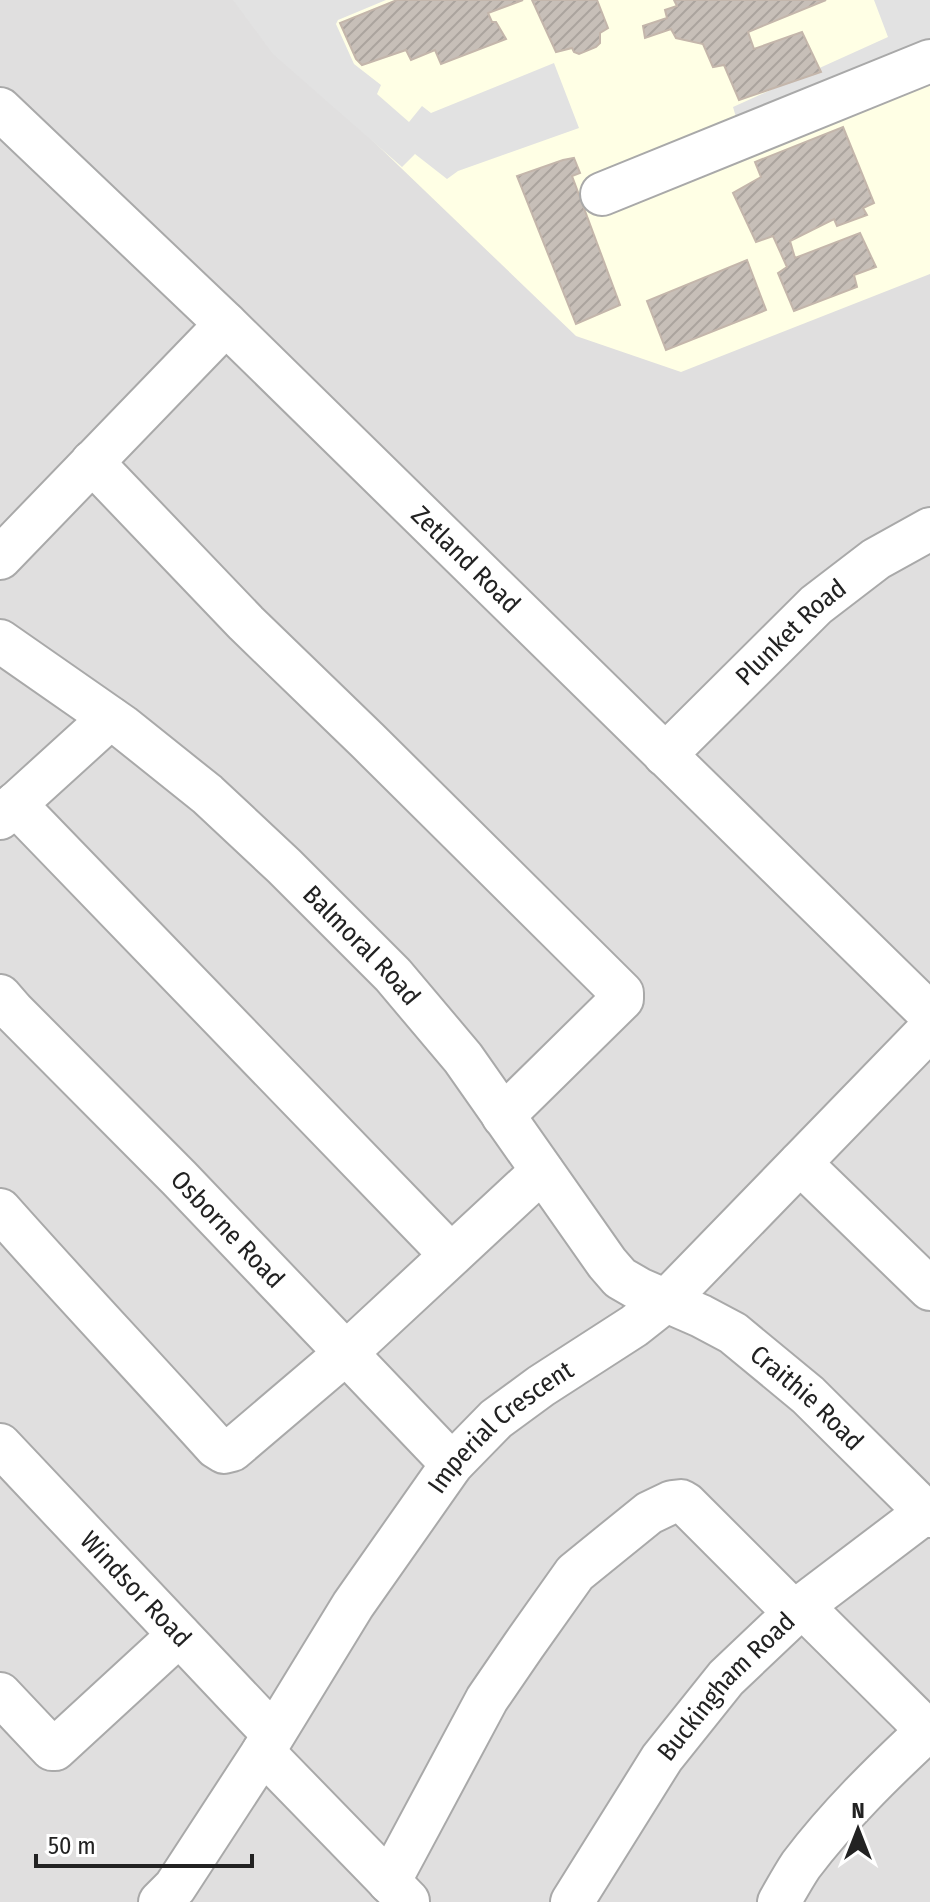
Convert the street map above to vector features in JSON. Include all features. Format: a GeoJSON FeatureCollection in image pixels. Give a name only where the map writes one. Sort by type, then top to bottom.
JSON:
{"type":"FeatureCollection","features":[{"type":"Feature","properties":{"kind":"street"},"geometry":{"type":"LineString","coordinates":[[602,194],[930,61]]}},
{"type":"Feature","properties":{"kind":"street","name":"Zetland Road"},"geometry":{"type":"LineString","coordinates":[[0,109],[226,324],[930,1014]]}},
{"type":"Feature","properties":{"kind":"street"},"geometry":{"type":"LineString","coordinates":[[0,558],[226,324]]}},
{"type":"Feature","properties":{"kind":"street"},"geometry":{"type":"LineString","coordinates":[[92,462],[246,623],[622,993],[622,999],[503,1116]]}},
{"type":"Feature","properties":{"kind":"street","name":"Plunket Road"},"geometry":{"type":"LineString","coordinates":[[665,755],[816,605],[876,559],[930,529]]}},
{"type":"Feature","properties":{"kind":"street","name":"Balmoral Road"},"geometry":{"type":"LineString","coordinates":[[0,641],[110,718],[207,794],[284,866],[382,964],[463,1058],[620,1278],[667,1300]]}},
{"type":"Feature","properties":{"kind":"street"},"geometry":{"type":"LineString","coordinates":[[110,718],[7,811],[451,1255]]}},
{"type":"Feature","properties":{"kind":"street","name":"Osborne Road"},"geometry":{"type":"LineString","coordinates":[[0,996],[452,1464]]}},
{"type":"Feature","properties":{"kind":"street","name":"Imperial Crescent"},"geometry":{"type":"LineString","coordinates":[[160,1902],[175,1887],[353,1605],[452,1464],[496,1419],[634,1326],[667,1300],[930,1029]]}},
{"type":"Feature","properties":{"kind":"street"},"geometry":{"type":"LineString","coordinates":[[800,1163],[930,1289]]}},
{"type":"Feature","properties":{"kind":"street"},"geometry":{"type":"LineString","coordinates":[[0,1210],[60,1279],[224,1452],[232,1450],[346,1353],[542,1171]]}},
{"type":"Feature","properties":{"kind":"street","name":"Craithie Road"},"geometry":{"type":"LineString","coordinates":[[667,1300],[733,1333],[808,1395],[928,1514]]}},
{"type":"Feature","properties":{"kind":"street","name":"Windsor Road"},"geometry":{"type":"LineString","coordinates":[[0,1445],[179,1635],[268,1743],[399,1892]]}},
{"type":"Feature","properties":{"kind":"street"},"geometry":{"type":"LineString","coordinates":[[399,1892],[487,1699],[575,1573],[649,1513],[681,1501],[929,1731],[887,1768],[832,1828],[800,1867],[779,1902]]}},
{"type":"Feature","properties":{"kind":"street","name":"Buckingham Road"},"geometry":{"type":"LineString","coordinates":[[572,1902],[662,1758],[726,1678],[798,1609],[928,1514]]}},
{"type":"Feature","properties":{"kind":"street"},"geometry":{"type":"LineString","coordinates":[[0,1694],[55,1749],[179,1635]]}},
{"type":"Feature","properties":{"kind":"shaded area"},"geometry":{"type":"Polygon","coordinates":[[[0,0],[930,0],[930,1902],[0,1902],[0,0]]]}},
{"type":"Feature","properties":{"kind":"shaded area"},"geometry":{"type":"Polygon","coordinates":[[[233,0],[386,0],[338,20],[336,24],[354,64],[381,85],[377,94],[409,122],[422,106],[431,113],[554,63],[579,128],[458,171],[447,179],[415,154],[402,167],[273,54],[233,0]]]}},
{"type":"Feature","properties":{"kind":"shaded area"},"geometry":{"type":"Polygon","coordinates":[[[236,0],[930,0],[930,274],[681,372],[576,336],[272,44],[236,0]]]}},
{"type":"Feature","properties":{"kind":"shaded area"},"geometry":{"type":"Polygon","coordinates":[[[874,0],[930,0],[930,48],[738,124],[733,107],[888,37],[874,0]]]}},
{"type":"Feature","properties":{"kind":"building"},"geometry":{"type":"Polygon","coordinates":[[[397,0],[523,0],[488,13],[506,39],[441,64],[435,50],[411,60],[406,50],[362,65],[356,59],[340,23],[397,0]]]}},
{"type":"Feature","properties":{"kind":"building"},"geometry":{"type":"Polygon","coordinates":[[[532,0],[597,0],[608,28],[600,33],[600,43],[596,47],[579,54],[572,48],[556,52],[532,0]]]}},
{"type":"Feature","properties":{"kind":"building"},"geometry":{"type":"Polygon","coordinates":[[[674,0],[826,0],[748,32],[754,49],[802,32],[821,72],[739,100],[724,65],[713,67],[703,44],[676,38],[671,29],[645,38],[643,26],[667,18],[665,10],[677,6],[674,0]]]}},
{"type":"Feature","properties":{"kind":"building"},"geometry":{"type":"Polygon","coordinates":[[[843,127],[874,203],[863,208],[867,215],[837,226],[834,219],[790,241],[795,258],[860,233],[876,267],[854,275],[857,287],[794,311],[778,273],[787,267],[773,236],[756,242],[733,193],[761,177],[755,162],[843,127]]]}},
{"type":"Feature","properties":{"kind":"building"},"geometry":{"type":"Polygon","coordinates":[[[574,158],[580,173],[572,176],[620,305],[576,324],[517,176],[574,158]]]}},
{"type":"Feature","properties":{"kind":"building"},"geometry":{"type":"Polygon","coordinates":[[[747,260],[766,310],[666,350],[647,301],[747,260]]]}}]}
